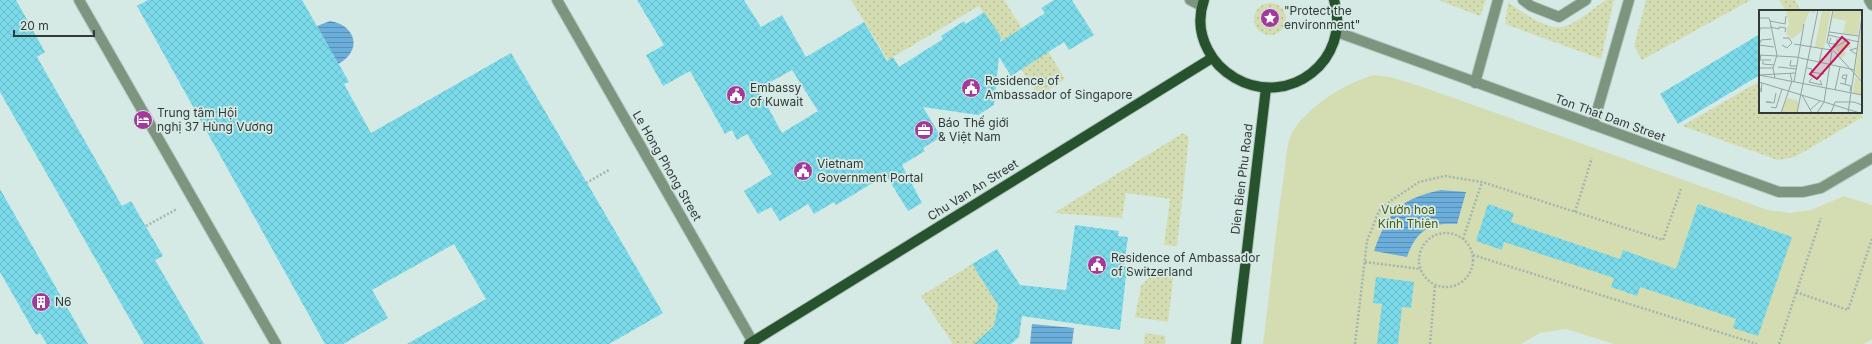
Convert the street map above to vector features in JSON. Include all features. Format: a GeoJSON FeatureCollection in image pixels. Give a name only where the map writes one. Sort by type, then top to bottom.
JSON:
{"type":"FeatureCollection","features":[{"type":"Feature","properties":{"kind":"main road"},"geometry":{"type":"LineString","coordinates":[[1203,3],[1200,24],[1204,41],[1212,58],[1226,73],[1245,84],[1266,88],[1292,84],[1312,74],[1323,62],[1332,48],[1337,32],[1338,11],[1334,0]]}},
{"type":"Feature","properties":{"kind":"main road","name":"Chu Van An Street"},"geometry":{"type":"LineString","coordinates":[[752,343],[1212,58]]}},
{"type":"Feature","properties":{"kind":"main road","name":"Dien Bien Phu Road"},"geometry":{"type":"LineString","coordinates":[[1236,344],[1266,88]]}},
{"type":"Feature","properties":{"kind":"street"},"geometry":{"type":"LineString","coordinates":[[79,0],[276,344]]}},
{"type":"Feature","properties":{"kind":"street","name":"Le Hong Phong Street"},"geometry":{"type":"LineString","coordinates":[[556,0],[752,343]]}},
{"type":"Feature","properties":{"kind":"street"},"geometry":{"type":"LineString","coordinates":[[1190,0],[1203,3]]}},
{"type":"Feature","properties":{"kind":"street"},"geometry":{"type":"LineString","coordinates":[[1475,82],[1498,0]]}},
{"type":"Feature","properties":{"kind":"street"},"geometry":{"type":"LineString","coordinates":[[1524,0],[1531,6],[1559,17],[1586,0]]}},
{"type":"Feature","properties":{"kind":"street"},"geometry":{"type":"LineString","coordinates":[[1593,125],[1629,0]]}},
{"type":"Feature","properties":{"kind":"street"},"geometry":{"type":"LineString","coordinates":[[1869,0],[1872,5]]}},
{"type":"Feature","properties":{"kind":"street","name":"Ton That Dam Street"},"geometry":{"type":"LineString","coordinates":[[1337,32],[1778,192],[1803,192],[1821,188],[1872,158]]}},
{"type":"Feature","properties":{"kind":"path"},"geometry":{"type":"LineString","coordinates":[[1575,212],[1592,158]]}},
{"type":"Feature","properties":{"kind":"path"},"geometry":{"type":"LineString","coordinates":[[586,183],[608,170]]}},
{"type":"Feature","properties":{"kind":"path"},"geometry":{"type":"LineString","coordinates":[[1355,344],[1367,241],[1379,211],[1392,200],[1419,182],[1445,176],[1482,182],[1663,240],[1681,189]]}},
{"type":"Feature","properties":{"kind":"path"},"geometry":{"type":"LineString","coordinates":[[1463,239],[1482,182]]}},
{"type":"Feature","properties":{"kind":"path"},"geometry":{"type":"LineString","coordinates":[[146,226],[193,200]]}},
{"type":"Feature","properties":{"kind":"path"},"geometry":{"type":"LineString","coordinates":[[1779,344],[1821,218]]}},
{"type":"Feature","properties":{"kind":"path"},"geometry":{"type":"LineString","coordinates":[[1447,233],[1456,235],[1463,239],[1469,246],[1473,255],[1473,263],[1467,279],[1452,287],[1435,285],[1429,281],[1421,269],[1419,260],[1420,252],[1424,244],[1438,234],[1447,233]]}},
{"type":"Feature","properties":{"kind":"path"},"geometry":{"type":"LineString","coordinates":[[1796,292],[1848,310],[1872,239]]}},
{"type":"Feature","properties":{"kind":"path"},"geometry":{"type":"LineString","coordinates":[[1473,255],[1757,344]]}},
{"type":"Feature","properties":{"kind":"path"},"geometry":{"type":"LineString","coordinates":[[1364,262],[1421,269]]}},
{"type":"Feature","properties":{"kind":"path"},"geometry":{"type":"LineString","coordinates":[[1430,344],[1435,285]]}},
{"type":"Feature","properties":{"kind":"green space"},"geometry":{"type":"Polygon","coordinates":[[[851,0],[1004,0],[1022,28],[1030,22],[1065,79],[1039,96],[979,6],[888,60],[851,0]]]}},
{"type":"Feature","properties":{"kind":"green space"},"geometry":{"type":"Polygon","coordinates":[[[1438,0],[1486,0],[1480,16],[1438,0]]]}},
{"type":"Feature","properties":{"kind":"green space"},"geometry":{"type":"Polygon","coordinates":[[[1606,0],[1614,0],[1601,59],[1505,24],[1508,2],[1544,24],[1559,27],[1566,26],[1576,21],[1606,0]]]}},
{"type":"Feature","properties":{"kind":"green space"},"geometry":{"type":"Polygon","coordinates":[[[1646,0],[1751,0],[1642,60],[1634,46],[1646,0]]]}},
{"type":"Feature","properties":{"kind":"green space"},"geometry":{"type":"Polygon","coordinates":[[[1779,0],[1795,0],[1800,10],[1785,10],[1779,0]]]}},
{"type":"Feature","properties":{"kind":"green space"},"geometry":{"type":"Polygon","coordinates":[[[1267,3],[1273,3],[1282,7],[1286,19],[1282,31],[1273,35],[1267,35],[1258,31],[1254,22],[1254,16],[1258,7],[1267,3]]]}},
{"type":"Feature","properties":{"kind":"green space","name":"Vườn hoa Kính Thiên"},"geometry":{"type":"Polygon","coordinates":[[[1374,75],[1390,77],[1420,86],[1768,210],[1790,213],[1811,210],[1844,196],[1872,205],[1872,339],[1864,344],[1614,344],[1566,329],[1540,333],[1521,344],[1263,344],[1277,222],[1290,137],[1300,122],[1318,104],[1340,89],[1363,78],[1374,75]]]}},
{"type":"Feature","properties":{"kind":"green space"},"geometry":{"type":"Polygon","coordinates":[[[1759,82],[1759,113],[1861,113],[1863,117],[1795,157],[1778,160],[1682,126],[1759,82]]]}},
{"type":"Feature","properties":{"kind":"green space"},"geometry":{"type":"Polygon","coordinates":[[[1183,133],[1189,137],[1177,246],[1164,245],[1170,199],[1126,193],[1122,218],[1054,213],[1183,133]]]}},
{"type":"Feature","properties":{"kind":"green space"},"geometry":{"type":"Polygon","coordinates":[[[972,264],[998,305],[994,326],[974,344],[953,344],[921,296],[972,264]]]}},
{"type":"Feature","properties":{"kind":"green space"},"geometry":{"type":"Polygon","coordinates":[[[1157,269],[1174,272],[1168,322],[1135,317],[1141,286],[1157,269]]]}},
{"type":"Feature","properties":{"kind":"green space"},"geometry":{"type":"Polygon","coordinates":[[[1145,333],[1166,336],[1165,344],[1144,344],[1145,333]]]}},
{"type":"Feature","properties":{"kind":"water"},"geometry":{"type":"Polygon","coordinates":[[[330,21],[339,23],[346,28],[351,33],[353,39],[351,52],[346,59],[338,64],[317,26],[330,21]]]}},
{"type":"Feature","properties":{"kind":"water"},"geometry":{"type":"Polygon","coordinates":[[[1441,190],[1466,192],[1457,224],[1439,225],[1425,230],[1415,241],[1407,257],[1374,251],[1385,226],[1397,209],[1415,198],[1441,190]]]}},
{"type":"Feature","properties":{"kind":"water"},"geometry":{"type":"Polygon","coordinates":[[[1032,324],[1074,328],[1072,344],[1030,344],[1032,324]]]}},
{"type":"Feature","properties":{"kind":"building"},"geometry":{"type":"Polygon","coordinates":[[[0,0],[16,0],[45,52],[37,57],[122,206],[131,201],[163,256],[155,260],[204,344],[144,344],[0,92],[0,0]]]}},
{"type":"Feature","properties":{"kind":"building"},"geometry":{"type":"Polygon","coordinates":[[[148,0],[302,0],[349,82],[344,84],[371,133],[511,53],[663,313],[609,344],[407,344],[486,299],[454,244],[372,290],[388,318],[343,344],[325,344],[137,6],[148,0]]]}},
{"type":"Feature","properties":{"kind":"building"},"geometry":{"type":"Polygon","coordinates":[[[637,0],[744,0],[761,27],[782,15],[806,57],[864,22],[887,61],[893,57],[899,67],[943,39],[941,36],[964,21],[966,24],[984,12],[1001,37],[1000,42],[1045,13],[1041,8],[1054,0],[1072,0],[1094,35],[1069,50],[1064,42],[1011,76],[999,57],[994,105],[978,115],[923,107],[941,137],[923,148],[925,151],[902,165],[922,203],[908,211],[886,175],[836,205],[834,202],[814,214],[808,204],[780,221],[771,207],[758,214],[744,191],[772,174],[747,134],[737,140],[732,130],[725,134],[690,71],[663,86],[646,55],[664,45],[637,0]],[[792,70],[758,89],[782,133],[818,111],[792,70]]]}},
{"type":"Feature","properties":{"kind":"building"},"geometry":{"type":"Polygon","coordinates":[[[1759,35],[1759,76],[1678,124],[1660,94],[1759,35]]]}},
{"type":"Feature","properties":{"kind":"building","name":"N6"},"geometry":{"type":"Polygon","coordinates":[[[0,189],[88,344],[47,344],[40,333],[36,335],[0,272],[0,189]]]}},
{"type":"Feature","properties":{"kind":"building"},"geometry":{"type":"Polygon","coordinates":[[[1488,204],[1514,213],[1511,222],[1620,259],[1623,250],[1676,269],[1698,204],[1792,237],[1758,336],[1733,328],[1736,319],[1640,287],[1637,296],[1611,287],[1614,278],[1504,242],[1502,250],[1476,241],[1488,204]]]}},
{"type":"Feature","properties":{"kind":"building"},"geometry":{"type":"Polygon","coordinates":[[[1075,225],[1119,231],[1118,236],[1128,237],[1124,266],[1127,267],[1120,330],[1022,316],[1019,337],[1011,344],[974,344],[994,326],[998,305],[972,264],[997,249],[1020,285],[1066,290],[1075,225]]]}},
{"type":"Feature","properties":{"kind":"building"},"geometry":{"type":"Polygon","coordinates":[[[1376,277],[1414,282],[1411,308],[1402,307],[1398,344],[1377,344],[1382,304],[1373,303],[1376,277]]]}},
{"type":"Feature","properties":{"kind":"place","name":"\"Protect the environment\""},"geometry":{"type":"Point","coordinates":[1270,18]}},
{"type":"Feature","properties":{"kind":"place","name":"Residence of Ambassador of Singapore"},"geometry":{"type":"Point","coordinates":[971,88]}},
{"type":"Feature","properties":{"kind":"place","name":"Embassy of Kuwait"},"geometry":{"type":"Point","coordinates":[736,95]}},
{"type":"Feature","properties":{"kind":"place","name":"Trung tâm Hội nghị 37 Hùng Vương"},"geometry":{"type":"Point","coordinates":[143,120]}},
{"type":"Feature","properties":{"kind":"place","name":"Báo Thế giới & Việt Nam"},"geometry":{"type":"Point","coordinates":[924,130]}},
{"type":"Feature","properties":{"kind":"place","name":"Vietnam Government Portal"},"geometry":{"type":"Point","coordinates":[803,171]}},
{"type":"Feature","properties":{"kind":"place","name":"Residence of Ambassador of Switzerland"},"geometry":{"type":"Point","coordinates":[1097,265]}},
{"type":"Feature","properties":{"kind":"place","name":"N6"},"geometry":{"type":"Point","coordinates":[41,302]}}]}
